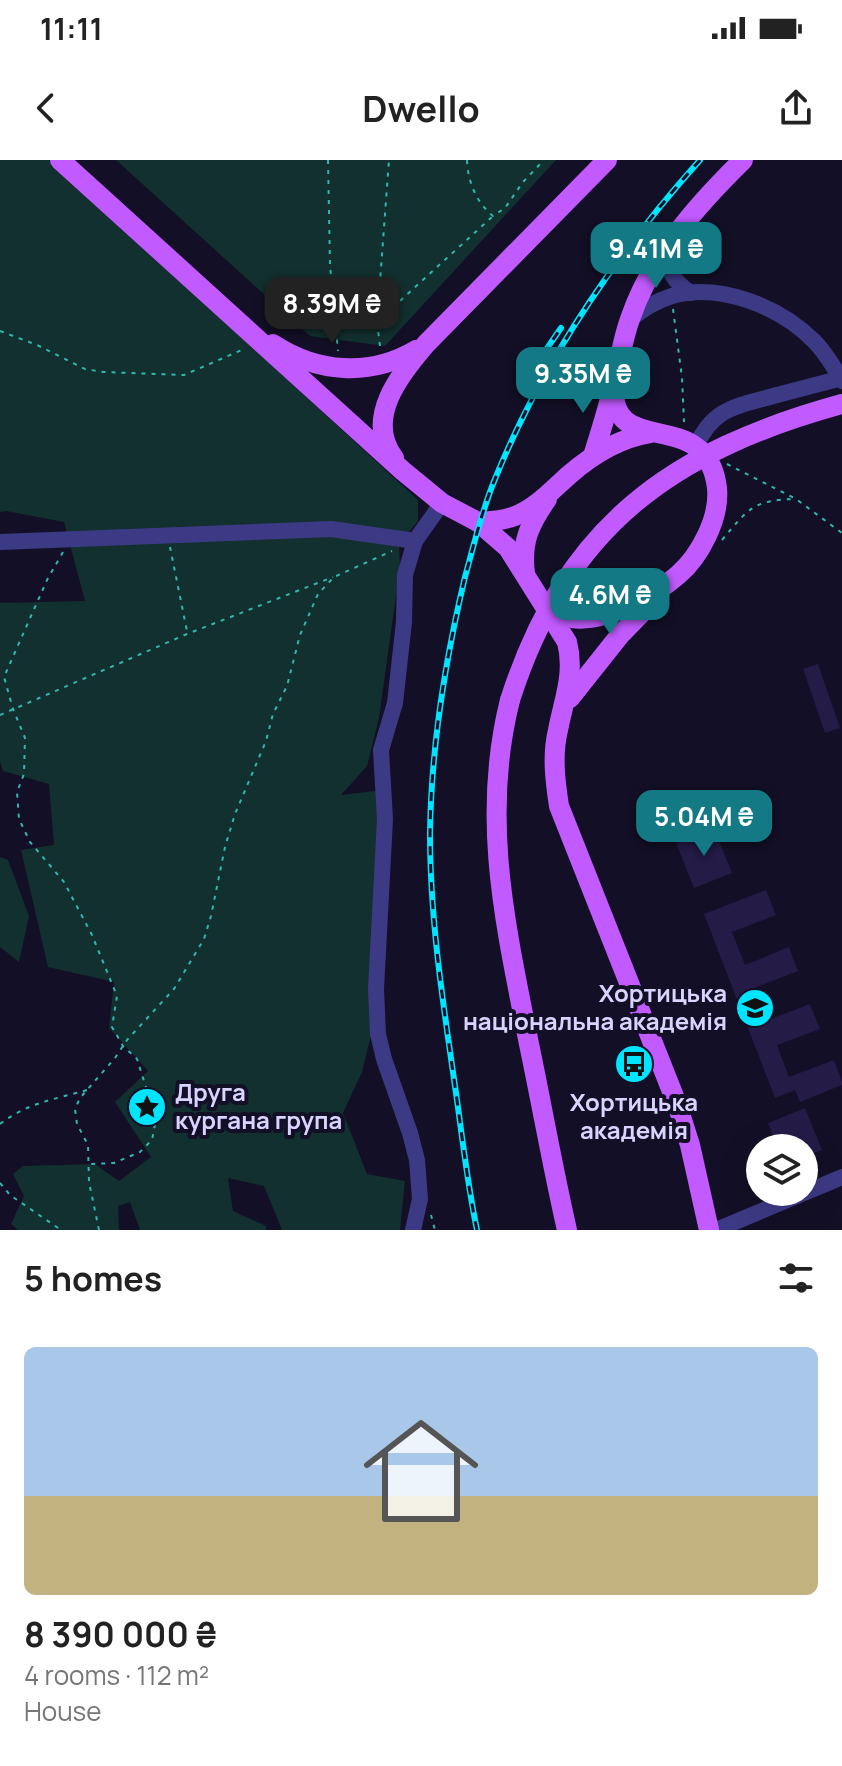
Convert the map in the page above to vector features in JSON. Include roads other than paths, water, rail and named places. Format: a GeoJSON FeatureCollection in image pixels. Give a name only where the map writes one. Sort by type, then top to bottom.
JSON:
{"type":"FeatureCollection","features":[{"type":"Feature","properties":{"kind":"main road"},"geometry":{"type":"LineString","coordinates":[[60,160],[403,471],[442,503],[478,522],[508,548],[567,642],[571,657],[565,705],[554,752],[559,806],[677,1104],[690,1145],[709,1230]]}},
{"type":"Feature","properties":{"kind":"main road"},"geometry":{"type":"LineString","coordinates":[[403,471],[388,451],[382,427],[389,395],[404,369],[607,160]]}},
{"type":"Feature","properties":{"kind":"main road"},"geometry":{"type":"LineString","coordinates":[[593,456],[629,320],[644,285],[663,253],[716,186],[743,160]]}},
{"type":"Feature","properties":{"kind":"main road"},"geometry":{"type":"LineString","coordinates":[[243,324],[279,348],[333,368],[361,369],[383,365],[426,344]]}},
{"type":"Feature","properties":{"kind":"main road"},"geometry":{"type":"LineString","coordinates":[[565,705],[585,675],[694,557],[708,532],[717,493],[709,462],[692,443],[637,428],[619,417],[613,397],[614,385]]}},
{"type":"Feature","properties":{"kind":"main road"},"geometry":{"type":"LineString","coordinates":[[567,1229],[504,918],[496,854],[495,797],[499,751],[510,700],[530,644],[562,583],[586,552],[653,486],[688,463],[732,441],[842,404]]}},
{"type":"Feature","properties":{"kind":"main road"},"geometry":{"type":"LineString","coordinates":[[478,522],[504,520],[518,515],[593,456],[638,435],[656,432]]}},
{"type":"Feature","properties":{"kind":"main road"},"geometry":{"type":"LineString","coordinates":[[525,574],[522,554],[526,536],[553,490]]}},
{"type":"Feature","properties":{"kind":"main road"},"geometry":{"type":"LineString","coordinates":[[539,600],[558,614],[588,619],[624,607],[678,575]]}},
{"type":"Feature","properties":{"kind":"street"},"geometry":{"type":"LineString","coordinates":[[663,253],[671,276],[691,293]]}},
{"type":"Feature","properties":{"kind":"street"},"geometry":{"type":"LineString","coordinates":[[629,320],[649,305],[673,296],[720,294],[771,310],[814,341],[842,380],[777,395],[718,414],[692,443]]}},
{"type":"Feature","properties":{"kind":"street"},"geometry":{"type":"LineString","coordinates":[[413,1230],[420,1199],[417,1160],[378,1034],[376,989],[385,819],[381,750],[395,703],[404,622],[405,575],[415,541],[442,503]]}},
{"type":"Feature","properties":{"kind":"street"},"geometry":{"type":"LineString","coordinates":[[0,542],[331,529],[415,541]]}},
{"type":"Feature","properties":{"kind":"street"},"geometry":{"type":"LineString","coordinates":[[716,1230],[842,1177]]}},
{"type":"Feature","properties":{"kind":"railway"},"geometry":{"type":"LineString","coordinates":[[477,1230],[442,992],[430,834],[436,737],[458,609],[490,491],[535,393],[611,271],[700,160]]}},
{"type":"Feature","properties":{"kind":"railway"},"geometry":{"type":"LineString","coordinates":[[527,387],[539,360],[561,328]]}},
{"type":"Feature","properties":{"kind":"place","name":"Хортицька національна академія"},"geometry":{"type":"Point","coordinates":[755,1008]}},
{"type":"Feature","properties":{"kind":"place","name":"Хортицька академія"},"geometry":{"type":"Point","coordinates":[634,1064]}},
{"type":"Feature","properties":{"kind":"place","name":"Друга кургана група"},"geometry":{"type":"Point","coordinates":[147,1107]}}]}
